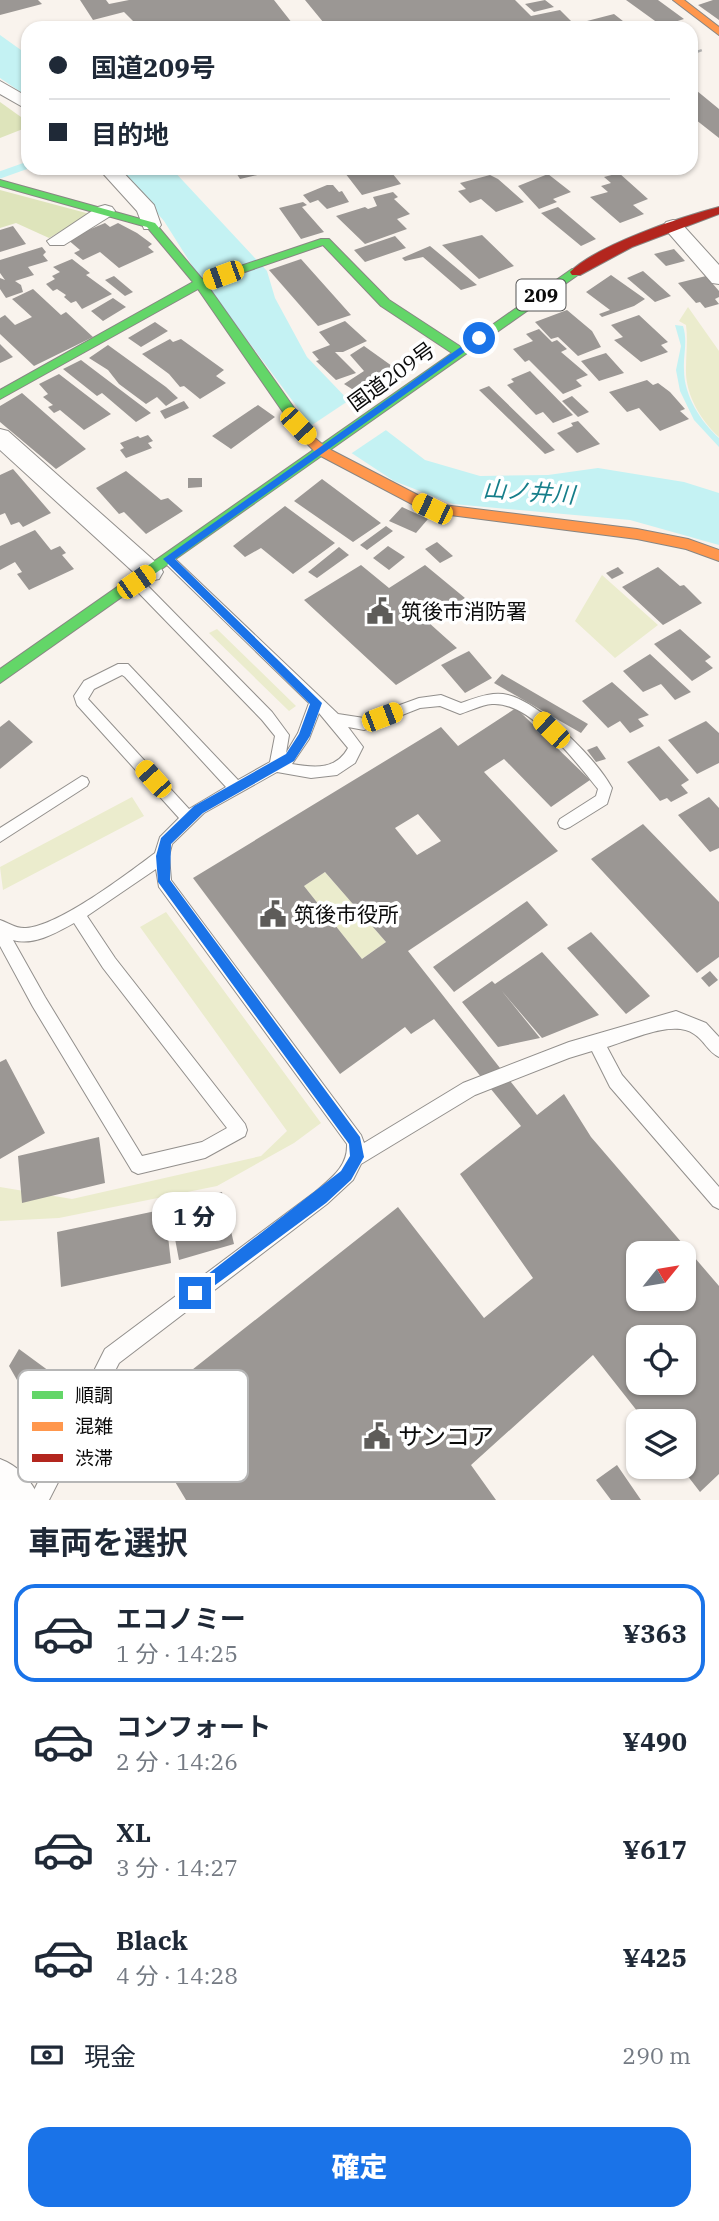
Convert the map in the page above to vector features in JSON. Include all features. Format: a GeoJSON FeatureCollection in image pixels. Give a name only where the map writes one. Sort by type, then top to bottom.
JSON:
{"type":"FeatureCollection","features":[{"type":"Feature","properties":{"kind":"main road"},"geometry":{"type":"LineString","coordinates":[[678,0],[719,32]]}},
{"type":"Feature","properties":{"kind":"main road"},"geometry":{"type":"LineString","coordinates":[[0,183],[151,225],[202,282],[290,415],[322,451],[432,509],[637,534],[688,544],[719,555]]}},
{"type":"Feature","properties":{"kind":"main road","name":"国道209号"},"geometry":{"type":"LineString","coordinates":[[0,677],[459,352],[594,260],[673,226],[719,211]]}},
{"type":"Feature","properties":{"kind":"main road"},"geometry":{"type":"LineString","coordinates":[[0,395],[202,282],[325,241],[385,303],[459,352]]}},
{"type":"Feature","properties":{"kind":"street"},"geometry":{"type":"LineString","coordinates":[[0,86],[21,100]]}},
{"type":"Feature","properties":{"kind":"street"},"geometry":{"type":"LineString","coordinates":[[115,175],[147,209],[151,225]]}},
{"type":"Feature","properties":{"kind":"street"},"geometry":{"type":"LineString","coordinates":[[57,241],[105,211]]}},
{"type":"Feature","properties":{"kind":"street"},"geometry":{"type":"LineString","coordinates":[[673,226],[719,278]]}},
{"type":"Feature","properties":{"kind":"street"},"geometry":{"type":"LineString","coordinates":[[0,437],[151,571]]}},
{"type":"Feature","properties":{"kind":"street"},"geometry":{"type":"LineString","coordinates":[[688,544],[719,571]]}},
{"type":"Feature","properties":{"kind":"street"},"geometry":{"type":"LineString","coordinates":[[0,1478],[20,1500]]}},
{"type":"Feature","properties":{"kind":"lane"},"geometry":{"type":"LineString","coordinates":[[151,571],[316,703],[334,719],[356,747],[344,766],[336,771],[314,774],[276,766]]}},
{"type":"Feature","properties":{"kind":"lane"},"geometry":{"type":"LineString","coordinates":[[151,571],[282,735],[276,766]]}},
{"type":"Feature","properties":{"kind":"lane"},"geometry":{"type":"LineString","coordinates":[[189,819],[82,701],[81,696],[89,685],[122,668],[130,673],[236,788]]}},
{"type":"Feature","properties":{"kind":"lane"},"geometry":{"type":"LineString","coordinates":[[334,719],[364,724],[419,703],[440,699],[460,709],[492,698],[510,700],[535,714],[584,762],[605,788],[602,800],[565,823]]}},
{"type":"Feature","properties":{"kind":"lane"},"geometry":{"type":"LineString","coordinates":[[316,703],[297,749],[290,758],[199,809],[165,841],[162,856],[164,882],[355,1141],[357,1157]]}},
{"type":"Feature","properties":{"kind":"lane"},"geometry":{"type":"LineString","coordinates":[[0,836],[82,782]]}},
{"type":"Feature","properties":{"kind":"lane"},"geometry":{"type":"LineString","coordinates":[[0,929],[25,936],[41,932],[126,883],[162,856]]}},
{"type":"Feature","properties":{"kind":"lane"},"geometry":{"type":"LineString","coordinates":[[0,929],[39,1002],[138,1165],[205,1150],[239,1130],[109,963],[76,913]]}},
{"type":"Feature","properties":{"kind":"lane"},"geometry":{"type":"LineString","coordinates":[[105,1370],[112,1356],[321,1198],[346,1175],[357,1157],[469,1089],[569,1050],[597,1044],[676,1018],[700,1028],[719,1049]]}},
{"type":"Feature","properties":{"kind":"lane"},"geometry":{"type":"LineString","coordinates":[[597,1044],[616,1081],[719,1200]]}},
{"type":"Feature","properties":{"kind":"lane"},"geometry":{"type":"LineString","coordinates":[[39,1500],[48,1482]]}},
{"type":"Feature","properties":{"kind":"green space"},"geometry":{"type":"Polygon","coordinates":[[[0,102],[21,117],[21,130],[0,138],[0,102]]]}},
{"type":"Feature","properties":{"kind":"green space"},"geometry":{"type":"Polygon","coordinates":[[[0,190],[90,214],[49,238],[16,223],[0,228],[0,190]]]}},
{"type":"Feature","properties":{"kind":"green space"},"geometry":{"type":"Polygon","coordinates":[[[688,307],[719,351],[719,437],[700,415],[688,388],[686,325],[679,321],[688,307]]]}},
{"type":"Feature","properties":{"kind":"green space"},"geometry":{"type":"Polygon","coordinates":[[[602,575],[658,625],[615,658],[575,621],[602,575]]]}},
{"type":"Feature","properties":{"kind":"green space"},"geometry":{"type":"Polygon","coordinates":[[[217,629],[296,706],[289,711],[209,633],[217,629]]]}},
{"type":"Feature","properties":{"kind":"green space"},"geometry":{"type":"Polygon","coordinates":[[[132,797],[144,816],[3,890],[0,867],[132,797]]]}},
{"type":"Feature","properties":{"kind":"green space"},"geometry":{"type":"Polygon","coordinates":[[[325,872],[386,942],[362,959],[304,886],[325,872]]]}},
{"type":"Feature","properties":{"kind":"green space"},"geometry":{"type":"Polygon","coordinates":[[[166,912],[321,1123],[294,1143],[217,1186],[59,1218],[0,1221],[0,1187],[72,1199],[261,1156],[287,1131],[140,927],[166,912]]]}},
{"type":"Feature","properties":{"kind":"water"},"geometry":{"type":"Polygon","coordinates":[[[0,35],[21,50],[21,92],[0,78],[0,35]]]}},
{"type":"Feature","properties":{"kind":"water","name":"山ノ井川"},"geometry":{"type":"Polygon","coordinates":[[[124,175],[178,175],[267,271],[275,298],[307,357],[353,405],[425,460],[480,476],[548,475],[598,468],[684,482],[719,493],[719,545],[630,520],[453,504],[394,481],[312,427],[193,267],[164,221],[124,175]]]}},
{"type":"Feature","properties":{"kind":"water"},"geometry":{"type":"Polygon","coordinates":[[[675,325],[683,326],[684,370],[690,399],[700,416],[719,438],[719,447],[694,420],[680,391],[676,370],[681,346],[675,325]]]}},
{"type":"Feature","properties":{"kind":"pier"},"geometry":{"type":"Polygon","coordinates":[[[351,399],[389,428],[349,455],[309,427],[351,399]]]}},
{"type":"Feature","properties":{"kind":"building"},"geometry":{"type":"Polygon","coordinates":[[[0,0],[38,0],[42,4],[0,15],[0,0]]]}},
{"type":"Feature","properties":{"kind":"building"},"geometry":{"type":"Polygon","coordinates":[[[80,0],[106,0],[109,4],[129,0],[274,0],[290,21],[133,21],[124,12],[93,20],[80,0]]]}},
{"type":"Feature","properties":{"kind":"building"},"geometry":{"type":"Polygon","coordinates":[[[305,0],[515,0],[531,16],[560,10],[571,21],[322,21],[305,0]]]}},
{"type":"Feature","properties":{"kind":"building"},"geometry":{"type":"Polygon","coordinates":[[[545,0],[554,7],[534,12],[525,4],[545,0]]]}},
{"type":"Feature","properties":{"kind":"building"},"geometry":{"type":"Polygon","coordinates":[[[626,0],[658,0],[684,19],[655,21],[626,0]]]}},
{"type":"Feature","properties":{"kind":"building"},"geometry":{"type":"Polygon","coordinates":[[[719,0],[719,20],[698,5],[719,0]]]}},
{"type":"Feature","properties":{"kind":"building"},"geometry":{"type":"Polygon","coordinates":[[[614,14],[623,21],[587,21],[614,14]]]}},
{"type":"Feature","properties":{"kind":"building"},"geometry":{"type":"Polygon","coordinates":[[[698,92],[719,109],[719,138],[698,122],[698,92]]]}},
{"type":"Feature","properties":{"kind":"building"},"geometry":{"type":"Polygon","coordinates":[[[237,175],[258,175],[240,179],[237,175]]]}},
{"type":"Feature","properties":{"kind":"building"},"geometry":{"type":"Polygon","coordinates":[[[347,175],[394,175],[401,184],[362,195],[347,175]]]}},
{"type":"Feature","properties":{"kind":"building"},"geometry":{"type":"Polygon","coordinates":[[[490,175],[524,202],[496,212],[481,199],[470,203],[458,191],[466,189],[460,183],[490,175]]]}},
{"type":"Feature","properties":{"kind":"building"},"geometry":{"type":"Polygon","coordinates":[[[549,175],[571,192],[553,199],[557,202],[539,209],[518,186],[549,175]]]}},
{"type":"Feature","properties":{"kind":"building"},"geometry":{"type":"Polygon","coordinates":[[[621,175],[648,199],[633,205],[644,214],[620,223],[590,197],[608,192],[601,186],[611,183],[604,177],[621,175]]]}},
{"type":"Feature","properties":{"kind":"building"},"geometry":{"type":"Polygon","coordinates":[[[333,185],[339,192],[342,191],[349,202],[327,209],[318,200],[310,203],[303,195],[333,185]]]}},
{"type":"Feature","properties":{"kind":"building"},"geometry":{"type":"Polygon","coordinates":[[[393,192],[398,197],[394,199],[410,214],[397,219],[407,229],[365,244],[336,216],[377,206],[373,197],[393,192]]]}},
{"type":"Feature","properties":{"kind":"building"},"geometry":{"type":"Polygon","coordinates":[[[303,202],[307,205],[302,207],[324,232],[301,239],[279,208],[303,202]]]}},
{"type":"Feature","properties":{"kind":"building"},"geometry":{"type":"Polygon","coordinates":[[[558,207],[596,239],[581,246],[541,213],[558,207]]]}},
{"type":"Feature","properties":{"kind":"building"},"geometry":{"type":"Polygon","coordinates":[[[105,223],[110,227],[118,223],[137,233],[152,244],[148,247],[154,252],[119,268],[100,252],[83,260],[74,253],[80,250],[67,239],[105,223]]]}},
{"type":"Feature","properties":{"kind":"building"},"geometry":{"type":"Polygon","coordinates":[[[13,226],[26,244],[0,252],[0,230],[13,226]]]}},
{"type":"Feature","properties":{"kind":"building"},"geometry":{"type":"Polygon","coordinates":[[[482,235],[514,266],[479,279],[442,245],[482,235]]]}},
{"type":"Feature","properties":{"kind":"building"},"geometry":{"type":"Polygon","coordinates":[[[395,236],[406,248],[365,262],[354,250],[395,236]]]}},
{"type":"Feature","properties":{"kind":"building"},"geometry":{"type":"Polygon","coordinates":[[[430,246],[477,285],[461,290],[423,257],[405,261],[402,258],[430,246]]]}},
{"type":"Feature","properties":{"kind":"building"},"geometry":{"type":"Polygon","coordinates":[[[42,247],[46,252],[43,255],[48,261],[28,267],[34,275],[15,281],[21,285],[23,292],[6,298],[0,289],[0,278],[5,280],[0,273],[0,260],[42,247]]]}},
{"type":"Feature","properties":{"kind":"building"},"geometry":{"type":"Polygon","coordinates":[[[674,249],[685,261],[666,266],[654,254],[674,249]]]}},
{"type":"Feature","properties":{"kind":"building"},"geometry":{"type":"Polygon","coordinates":[[[72,259],[90,273],[86,275],[112,294],[82,309],[76,301],[71,303],[64,297],[66,295],[57,289],[53,291],[46,284],[55,279],[52,276],[60,272],[53,267],[72,259]]]}},
{"type":"Feature","properties":{"kind":"building"},"geometry":{"type":"Polygon","coordinates":[[[301,259],[351,315],[318,326],[269,270],[301,259]]]}},
{"type":"Feature","properties":{"kind":"building"},"geometry":{"type":"Polygon","coordinates":[[[643,271],[671,296],[655,302],[627,278],[643,271]]]}},
{"type":"Feature","properties":{"kind":"building"},"geometry":{"type":"Polygon","coordinates":[[[611,275],[645,299],[634,306],[602,317],[599,314],[610,310],[586,292],[611,275]]]}},
{"type":"Feature","properties":{"kind":"building"},"geometry":{"type":"Polygon","coordinates":[[[114,276],[133,292],[125,296],[105,280],[114,276]]]}},
{"type":"Feature","properties":{"kind":"building"},"geometry":{"type":"Polygon","coordinates":[[[706,276],[719,291],[719,297],[715,299],[719,304],[705,308],[700,302],[696,303],[678,283],[706,276]]]}},
{"type":"Feature","properties":{"kind":"building"},"geometry":{"type":"Polygon","coordinates":[[[33,289],[61,315],[66,312],[93,337],[34,366],[0,334],[0,318],[5,315],[15,325],[32,317],[12,299],[33,289]]]}},
{"type":"Feature","properties":{"kind":"building"},"geometry":{"type":"Polygon","coordinates":[[[113,298],[126,307],[103,321],[91,311],[113,298]]]}},
{"type":"Feature","properties":{"kind":"building"},"geometry":{"type":"Polygon","coordinates":[[[567,310],[592,331],[601,347],[578,356],[558,337],[551,339],[535,322],[567,310]]]}},
{"type":"Feature","properties":{"kind":"building"},"geometry":{"type":"Polygon","coordinates":[[[639,315],[668,342],[661,345],[668,352],[641,362],[614,340],[623,337],[611,325],[639,315]]]}},
{"type":"Feature","properties":{"kind":"building"},"geometry":{"type":"Polygon","coordinates":[[[345,321],[367,341],[343,352],[335,352],[356,373],[336,380],[316,361],[319,360],[312,352],[330,345],[319,332],[345,321]]]}},
{"type":"Feature","properties":{"kind":"building"},"geometry":{"type":"Polygon","coordinates":[[[155,322],[168,331],[141,347],[128,338],[155,322]]]}},
{"type":"Feature","properties":{"kind":"building"},"geometry":{"type":"Polygon","coordinates":[[[539,329],[552,342],[557,340],[567,349],[561,352],[588,375],[576,380],[582,386],[563,394],[529,360],[525,362],[513,349],[533,341],[526,334],[539,329]]]}},
{"type":"Feature","properties":{"kind":"building"},"geometry":{"type":"Polygon","coordinates":[[[170,339],[173,342],[181,339],[224,370],[216,376],[226,383],[200,399],[184,386],[180,387],[169,374],[142,354],[170,339]]]}},
{"type":"Feature","properties":{"kind":"building"},"geometry":{"type":"Polygon","coordinates":[[[0,344],[13,357],[0,363],[0,344]]]}},
{"type":"Feature","properties":{"kind":"building"},"geometry":{"type":"Polygon","coordinates":[[[108,345],[178,398],[166,406],[157,397],[146,404],[119,384],[108,370],[89,358],[108,345]]]}},
{"type":"Feature","properties":{"kind":"building"},"geometry":{"type":"Polygon","coordinates":[[[364,346],[392,366],[355,391],[344,384],[364,371],[350,355],[364,346]]]}},
{"type":"Feature","properties":{"kind":"building"},"geometry":{"type":"Polygon","coordinates":[[[606,353],[624,373],[599,381],[581,361],[606,353]]]}},
{"type":"Feature","properties":{"kind":"building"},"geometry":{"type":"Polygon","coordinates":[[[81,360],[151,413],[136,422],[102,393],[97,396],[63,369],[81,360]]]}},
{"type":"Feature","properties":{"kind":"building"},"geometry":{"type":"Polygon","coordinates":[[[530,371],[573,415],[553,423],[543,412],[536,415],[507,385],[514,382],[511,379],[530,371]]]}},
{"type":"Feature","properties":{"kind":"building"},"geometry":{"type":"Polygon","coordinates":[[[59,374],[111,414],[84,430],[60,410],[54,413],[48,407],[53,405],[43,397],[48,394],[39,384],[59,374]]]}},
{"type":"Feature","properties":{"kind":"building"},"geometry":{"type":"Polygon","coordinates":[[[647,380],[653,385],[658,383],[670,392],[685,409],[680,411],[689,419],[660,431],[639,408],[627,412],[609,392],[647,380]]]}},
{"type":"Feature","properties":{"kind":"building"},"geometry":{"type":"Polygon","coordinates":[[[489,386],[555,450],[545,454],[479,390],[489,386]]]}},
{"type":"Feature","properties":{"kind":"building"},"geometry":{"type":"Polygon","coordinates":[[[22,393],[86,449],[56,469],[0,422],[0,406],[22,393]]]}},
{"type":"Feature","properties":{"kind":"building"},"geometry":{"type":"Polygon","coordinates":[[[572,396],[589,412],[578,417],[562,401],[572,396]]]}},
{"type":"Feature","properties":{"kind":"building"},"geometry":{"type":"Polygon","coordinates":[[[184,401],[189,408],[165,419],[160,411],[184,401]]]}},
{"type":"Feature","properties":{"kind":"building"},"geometry":{"type":"Polygon","coordinates":[[[258,405],[275,417],[231,449],[212,436],[258,405]]]}},
{"type":"Feature","properties":{"kind":"building"},"geometry":{"type":"Polygon","coordinates":[[[578,421],[600,444],[577,453],[557,433],[578,421]]]}},
{"type":"Feature","properties":{"kind":"building"},"geometry":{"type":"Polygon","coordinates":[[[148,435],[153,441],[148,443],[152,448],[126,458],[120,450],[124,448],[120,443],[148,435]]]}},
{"type":"Feature","properties":{"kind":"building"},"geometry":{"type":"Polygon","coordinates":[[[13,469],[51,513],[23,527],[19,522],[11,525],[5,513],[0,515],[0,475],[13,469]]]}},
{"type":"Feature","properties":{"kind":"building"},"geometry":{"type":"Polygon","coordinates":[[[126,471],[161,500],[168,498],[183,511],[146,534],[124,512],[119,514],[96,488],[126,471]]]}},
{"type":"Feature","properties":{"kind":"building"},"geometry":{"type":"Polygon","coordinates":[[[188,478],[202,478],[202,487],[188,488],[188,478]]]}},
{"type":"Feature","properties":{"kind":"building"},"geometry":{"type":"Polygon","coordinates":[[[322,479],[381,523],[353,542],[294,501],[322,479]]]}},
{"type":"Feature","properties":{"kind":"building"},"geometry":{"type":"Polygon","coordinates":[[[285,506],[335,543],[293,574],[261,548],[245,557],[233,546],[285,506]]]}},
{"type":"Feature","properties":{"kind":"building"},"geometry":{"type":"Polygon","coordinates":[[[402,507],[428,519],[416,533],[389,521],[402,507]]]}},
{"type":"Feature","properties":{"kind":"building"},"geometry":{"type":"Polygon","coordinates":[[[386,526],[393,531],[367,550],[360,545],[386,526]]]}},
{"type":"Feature","properties":{"kind":"building"},"geometry":{"type":"Polygon","coordinates":[[[35,530],[51,550],[60,546],[66,553],[62,555],[74,569],[29,590],[17,574],[22,572],[15,562],[0,570],[0,546],[35,530]]]}},
{"type":"Feature","properties":{"kind":"building"},"geometry":{"type":"Polygon","coordinates":[[[437,542],[453,556],[440,563],[425,549],[437,542]]]}},
{"type":"Feature","properties":{"kind":"building"},"geometry":{"type":"Polygon","coordinates":[[[388,546],[405,557],[389,570],[373,558],[388,546]]]}},
{"type":"Feature","properties":{"kind":"building"},"geometry":{"type":"Polygon","coordinates":[[[339,547],[349,555],[317,578],[308,572],[339,547]]]}},
{"type":"Feature","properties":{"kind":"building","name":"筑後市消防署"},"geometry":{"type":"Polygon","coordinates":[[[361,565],[389,588],[425,565],[465,598],[428,622],[457,648],[396,685],[304,600],[361,565]]]}},
{"type":"Feature","properties":{"kind":"building"},"geometry":{"type":"Polygon","coordinates":[[[618,567],[624,573],[612,579],[606,573],[618,567]]]}},
{"type":"Feature","properties":{"kind":"building"},"geometry":{"type":"Polygon","coordinates":[[[658,567],[680,586],[684,585],[702,603],[663,625],[622,587],[658,567]]]}},
{"type":"Feature","properties":{"kind":"building"},"geometry":{"type":"Polygon","coordinates":[[[680,629],[711,657],[705,661],[713,668],[692,681],[654,644],[680,629]]]}},
{"type":"Feature","properties":{"kind":"building"},"geometry":{"type":"Polygon","coordinates":[[[469,651],[492,678],[465,693],[441,665],[469,651]]]}},
{"type":"Feature","properties":{"kind":"building"},"geometry":{"type":"Polygon","coordinates":[[[650,654],[691,692],[675,700],[661,684],[643,692],[623,671],[650,654]]]}},
{"type":"Feature","properties":{"kind":"building"},"geometry":{"type":"Polygon","coordinates":[[[502,674],[588,724],[581,733],[494,683],[502,674]]]}},
{"type":"Feature","properties":{"kind":"building"},"geometry":{"type":"Polygon","coordinates":[[[612,682],[649,715],[638,719],[644,726],[630,733],[620,721],[608,728],[582,701],[612,682]]]}},
{"type":"Feature","properties":{"kind":"building"},"geometry":{"type":"Polygon","coordinates":[[[516,708],[590,780],[551,807],[504,759],[484,772],[558,851],[408,951],[537,1115],[564,1094],[591,1137],[680,1241],[626,1241],[626,1311],[696,1311],[696,1259],[719,1286],[719,1474],[700,1492],[690,1479],[696,1479],[696,1409],[636,1409],[593,1355],[471,1465],[496,1500],[186,1500],[175,1482],[248,1482],[248,1370],[192,1370],[398,1207],[484,1318],[533,1278],[460,1174],[521,1126],[434,1019],[411,1034],[405,1027],[340,1074],[193,878],[441,727],[458,746],[516,708]],[[418,814],[395,828],[417,855],[441,841],[418,814]],[[325,872],[304,886],[362,959],[386,942],[325,872]]]}},
{"type":"Feature","properties":{"kind":"building"},"geometry":{"type":"Polygon","coordinates":[[[9,720],[33,742],[0,769],[0,727],[9,720]]]}},
{"type":"Feature","properties":{"kind":"building"},"geometry":{"type":"Polygon","coordinates":[[[706,721],[719,733],[719,763],[697,774],[668,740],[706,721]]]}},
{"type":"Feature","properties":{"kind":"building"},"geometry":{"type":"Polygon","coordinates":[[[597,746],[606,759],[596,762],[587,750],[597,746]]]}},
{"type":"Feature","properties":{"kind":"building"},"geometry":{"type":"Polygon","coordinates":[[[659,746],[689,780],[681,785],[688,793],[671,802],[667,798],[660,801],[627,762],[659,746]]]}},
{"type":"Feature","properties":{"kind":"building"},"geometry":{"type":"Polygon","coordinates":[[[709,797],[719,808],[719,848],[710,852],[678,815],[709,797]]]}},
{"type":"Feature","properties":{"kind":"building"},"geometry":{"type":"Polygon","coordinates":[[[643,824],[719,902],[719,957],[697,973],[591,859],[643,824]]]}},
{"type":"Feature","properties":{"kind":"building"},"geometry":{"type":"Polygon","coordinates":[[[527,901],[548,925],[454,992],[433,967],[527,901]]]}},
{"type":"Feature","properties":{"kind":"building"},"geometry":{"type":"Polygon","coordinates":[[[591,932],[650,996],[626,1014],[567,948],[591,932]]]}},
{"type":"Feature","properties":{"kind":"building"},"geometry":{"type":"Polygon","coordinates":[[[542,952],[599,1015],[542,1038],[501,990],[540,1038],[498,1047],[462,1002],[492,981],[495,984],[542,952]]]}},
{"type":"Feature","properties":{"kind":"building"},"geometry":{"type":"Polygon","coordinates":[[[710,971],[718,980],[709,987],[701,978],[710,971]]]}},
{"type":"Feature","properties":{"kind":"building"},"geometry":{"type":"Polygon","coordinates":[[[6,1059],[45,1133],[0,1159],[0,1062],[6,1059]]]}},
{"type":"Feature","properties":{"kind":"building"},"geometry":{"type":"Polygon","coordinates":[[[99,1137],[105,1183],[22,1203],[18,1156],[99,1137]]]}},
{"type":"Feature","properties":{"kind":"building"},"geometry":{"type":"Polygon","coordinates":[[[222,1192],[234,1244],[179,1260],[169,1207],[222,1192]]]}},
{"type":"Feature","properties":{"kind":"building"},"geometry":{"type":"Polygon","coordinates":[[[165,1209],[171,1263],[61,1287],[57,1232],[165,1209]]]}},
{"type":"Feature","properties":{"kind":"building"},"geometry":{"type":"Polygon","coordinates":[[[19,1349],[48,1370],[18,1370],[17,1380],[9,1366],[19,1349]]]}},
{"type":"Feature","properties":{"kind":"building"},"geometry":{"type":"Polygon","coordinates":[[[617,1465],[641,1500],[611,1500],[596,1480],[617,1465]]]}},
{"type":"Feature","properties":{"kind":"waterway"},"geometry":{"type":"LineString","coordinates":[[0,175],[21,168]]}},
{"type":"Feature","properties":{"kind":"traffic: fast"},"geometry":{"type":"LineString","coordinates":[[0,183],[151,225],[185,264],[229,323],[306,435]]}},
{"type":"Feature","properties":{"kind":"traffic: fast"},"geometry":{"type":"LineString","coordinates":[[0,395],[198,284],[325,241],[385,303],[459,352]]}},
{"type":"Feature","properties":{"kind":"traffic: fast"},"geometry":{"type":"LineString","coordinates":[[0,677],[576,272]]}},
{"type":"Feature","properties":{"kind":"traffic: slow"},"geometry":{"type":"LineString","coordinates":[[678,0],[719,32]]}},
{"type":"Feature","properties":{"kind":"traffic: slow"},"geometry":{"type":"LineString","coordinates":[[306,435],[322,451],[432,509],[637,534],[688,544],[719,556]]}},
{"type":"Feature","properties":{"kind":"traffic: jam"},"geometry":{"type":"LineString","coordinates":[[576,272],[628,244],[719,210]]}},
{"type":"Feature","properties":{"kind":"place","name":"筑後市消防署"},"geometry":{"type":"Point","coordinates":[380,611]}},
{"type":"Feature","properties":{"kind":"place","name":"筑後市役所"},"geometry":{"type":"Point","coordinates":[273,914]}},
{"type":"Feature","properties":{"kind":"place","name":"サンコア"},"geometry":{"type":"Point","coordinates":[377,1436]}},
{"type":"Feature","properties":{"kind":"route"},"geometry":{"type":"LineString","coordinates":[[195,1293],[321,1198],[346,1175],[357,1157],[355,1141],[164,882],[162,856],[165,841],[199,809],[290,758],[304,736],[316,703],[168,559],[479,338]]}}]}
